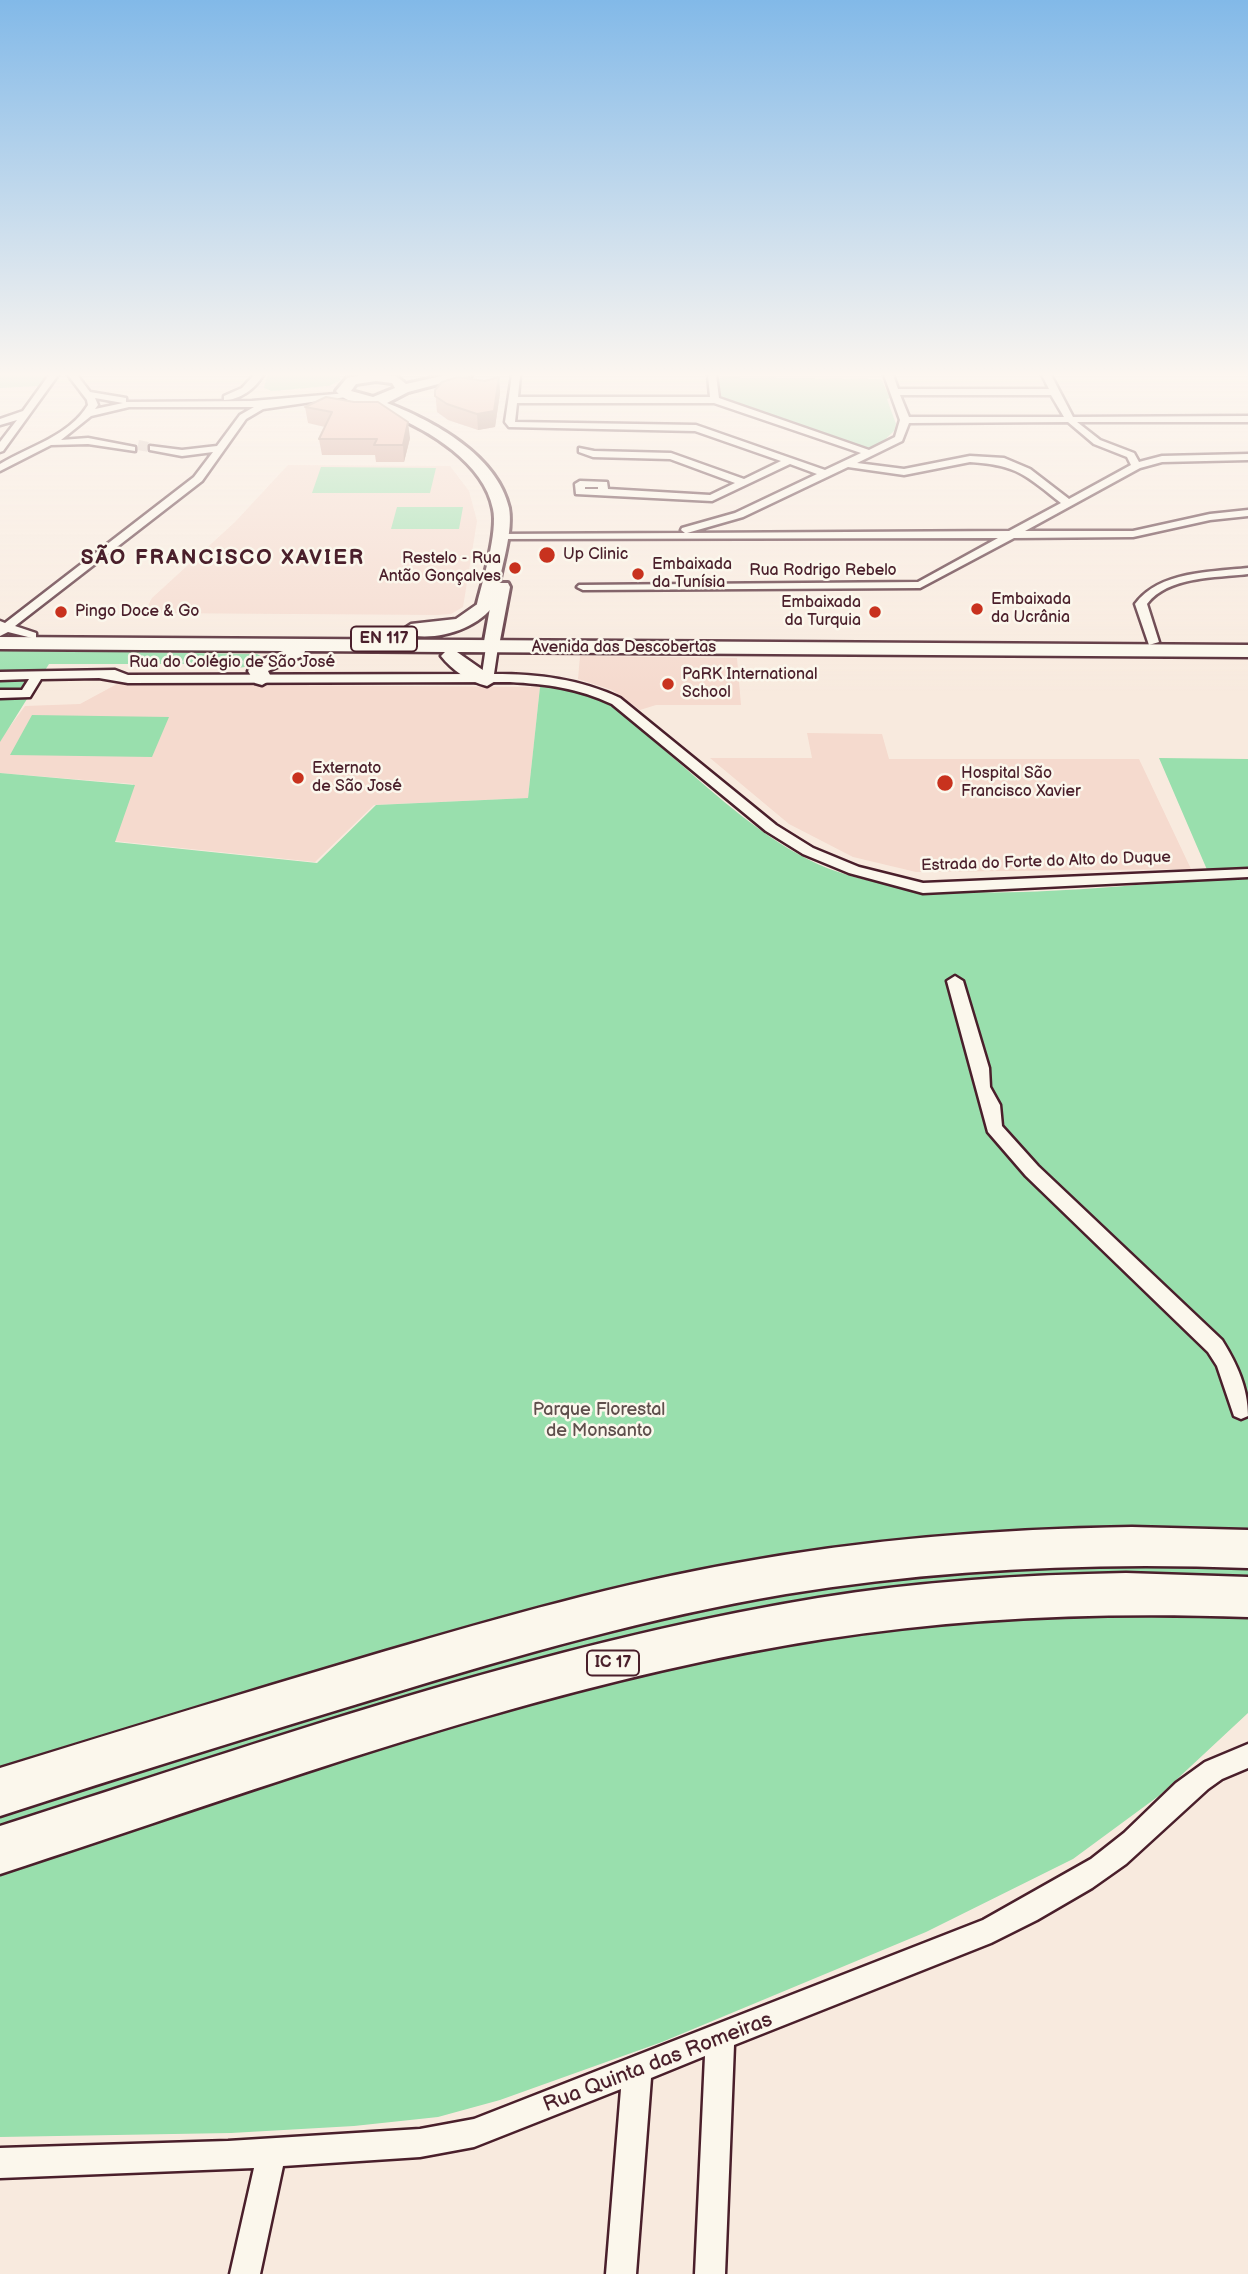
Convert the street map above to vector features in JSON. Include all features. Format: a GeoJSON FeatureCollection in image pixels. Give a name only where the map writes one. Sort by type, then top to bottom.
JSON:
{"type":"FeatureCollection","features":[{"type":"Feature","properties":{"kind":"highway"},"geometry":{"type":"LineString","coordinates":[[0,1792],[502,1639],[739,1583],[859,1563],[985,1550],[1155,1546],[1248,1549]]}},
{"type":"Feature","properties":{"kind":"highway","name":"IC 17"},"geometry":{"type":"LineString","coordinates":[[0,1850],[443,1709],[605,1665],[763,1629],[874,1612],[997,1599],[1161,1594],[1248,1597]]}},
{"type":"Feature","properties":{"kind":"main road"},"geometry":{"type":"LineString","coordinates":[[260,675],[275,660],[342,630],[430,630],[468,621],[486,604],[502,512],[489,481]]}},
{"type":"Feature","properties":{"kind":"main road"},"geometry":{"type":"LineString","coordinates":[[314,643],[328,654],[451,648],[468,655],[493,643],[506,550],[498,537]]}},
{"type":"Feature","properties":{"kind":"main road","name":"Avenida das Descobertas"},"geometry":{"type":"LineString","coordinates":[[1,630],[246,646],[314,643]]}},
{"type":"Feature","properties":{"kind":"main road","name":"Avenida das Descobertas"},"geometry":{"type":"LineString","coordinates":[[1,630],[32,636],[314,643],[1248,642]]}},
{"type":"Feature","properties":{"kind":"main road"},"geometry":{"type":"LineString","coordinates":[[430,630],[451,648],[473,675],[486,680]]}},
{"type":"Feature","properties":{"kind":"main road","name":"Avenida das Descobertas"},"geometry":{"type":"LineString","coordinates":[[493,643],[1248,651]]}},
{"type":"Feature","properties":{"kind":"main road"},"geometry":{"type":"LineString","coordinates":[[246,646],[265,651],[275,660]]}},
{"type":"Feature","properties":{"kind":"street"},"geometry":{"type":"LineString","coordinates":[[1,630],[36,605],[175,481]]}},
{"type":"Feature","properties":{"kind":"street"},"geometry":{"type":"LineString","coordinates":[[739,481],[744,483]]}},
{"type":"Feature","properties":{"kind":"street"},"geometry":{"type":"LineString","coordinates":[[603,492],[712,498],[748,481]]}},
{"type":"Feature","properties":{"kind":"street"},"geometry":{"type":"LineString","coordinates":[[662,535],[739,515],[811,481]]}},
{"type":"Feature","properties":{"kind":"street"},"geometry":{"type":"LineString","coordinates":[[1039,481],[1068,503]]}},
{"type":"Feature","properties":{"kind":"street","name":"Rua Rodrigo Rebelo"},"geometry":{"type":"LineString","coordinates":[[583,587],[920,585],[1108,481]]}},
{"type":"Feature","properties":{"kind":"street"},"geometry":{"type":"LineString","coordinates":[[498,537],[1133,534],[1210,517],[1248,513]]}},
{"type":"Feature","properties":{"kind":"street"},"geometry":{"type":"LineString","coordinates":[[739,515],[738,524],[754,537]]}},
{"type":"Feature","properties":{"kind":"street"},"geometry":{"type":"LineString","coordinates":[[1045,516],[1038,526],[1041,530],[1073,535]]}},
{"type":"Feature","properties":{"kind":"street"},"geometry":{"type":"LineString","coordinates":[[1153,642],[1142,612],[1144,599],[1150,592],[1173,583],[1248,570]]}},
{"type":"Feature","properties":{"kind":"street"},"geometry":{"type":"LineString","coordinates":[[486,680],[493,643]]}},
{"type":"Feature","properties":{"kind":"street","name":"Rua do Colégio de São José"},"geometry":{"type":"LineString","coordinates":[[0,676],[104,676],[128,679],[260,675],[486,680]]}},
{"type":"Feature","properties":{"kind":"street"},"geometry":{"type":"LineString","coordinates":[[0,694],[26,694],[37,676]]}},
{"type":"Feature","properties":{"kind":"street","name":"Estrada do Forte do Alto do Duque"},"geometry":{"type":"LineString","coordinates":[[486,680],[562,682],[604,694],[788,840],[829,861],[923,888],[1248,873]]}},
{"type":"Feature","properties":{"kind":"street"},"geometry":{"type":"LineString","coordinates":[[955,981],[981,1069],[982,1087],[991,1105],[994,1128],[1032,1171],[1215,1346],[1226,1364],[1241,1410]]}},
{"type":"Feature","properties":{"kind":"street","name":"Rua Quinta das Romeiras"},"geometry":{"type":"LineString","coordinates":[[0,2163],[272,2152],[448,2140],[510,2120],[991,1930],[1062,1892],[1134,1842],[1172,1801],[1216,1768],[1248,1756]]}},
{"type":"Feature","properties":{"kind":"street"},"geometry":{"type":"LineString","coordinates":[[710,2274],[720,2038]]}},
{"type":"Feature","properties":{"kind":"street"},"geometry":{"type":"LineString","coordinates":[[621,2274],[637,2071]]}},
{"type":"Feature","properties":{"kind":"street"},"geometry":{"type":"LineString","coordinates":[[245,2274],[272,2152]]}},
{"type":"Feature","properties":{"kind":"shaded area"},"geometry":{"type":"Polygon","coordinates":[[[273,481],[461,481],[469,491],[477,521],[463,607],[451,614],[438,615],[144,613],[152,598],[235,522],[273,481]]]}},
{"type":"Feature","properties":{"kind":"shaded area","name":"PaRK International School"},"geometry":{"type":"Polygon","coordinates":[[[580,656],[737,658],[741,705],[656,705],[640,710],[612,690],[578,679],[580,656]]]}},
{"type":"Feature","properties":{"kind":"shaded area","name":"Externato de São José"},"geometry":{"type":"Polygon","coordinates":[[[117,684],[540,687],[528,798],[374,805],[315,862],[114,841],[133,784],[0,773],[0,740],[25,706],[80,704],[117,684]]]}},
{"type":"Feature","properties":{"kind":"shaded area","name":"Hospital São Francisco Xavier"},"geometry":{"type":"Polygon","coordinates":[[[807,733],[882,734],[889,759],[1139,759],[1191,869],[916,872],[853,857],[789,824],[710,758],[812,758],[807,733]]]}},
{"type":"Feature","properties":{"kind":"green space"},"geometry":{"type":"Polygon","coordinates":[[[316,481],[433,481],[430,493],[312,493],[316,481]]]}},
{"type":"Feature","properties":{"kind":"green space"},"geometry":{"type":"Polygon","coordinates":[[[397,507],[463,507],[459,529],[391,529],[397,507]]]}},
{"type":"Feature","properties":{"kind":"green space"},"geometry":{"type":"Polygon","coordinates":[[[0,627],[57,651],[257,654],[264,658],[249,666],[236,668],[220,664],[49,664],[0,742],[0,627]]]}},
{"type":"Feature","properties":{"kind":"green space","name":"Parque Florestal de Monsanto"},"geometry":{"type":"Polygon","coordinates":[[[540,687],[580,691],[609,704],[742,816],[798,854],[841,873],[890,885],[943,891],[1055,891],[1211,879],[1159,758],[1248,759],[1248,1713],[1160,1795],[1073,1859],[926,1932],[662,2042],[500,2100],[438,2117],[354,2126],[231,2133],[0,2137],[0,773],[135,785],[115,842],[317,863],[376,805],[528,798],[540,687]]]}},
{"type":"Feature","properties":{"kind":"green space"},"geometry":{"type":"Polygon","coordinates":[[[32,715],[169,717],[152,757],[10,755],[32,715]]]}},
{"type":"Feature","properties":{"kind":"place","name":"Up Clinic"},"geometry":{"type":"Point","coordinates":[547,555]}},
{"type":"Feature","properties":{"kind":"place","name":"Restelo - Rua Antão Gonçalves"},"geometry":{"type":"Point","coordinates":[515,568]}},
{"type":"Feature","properties":{"kind":"place","name":"Embaixada da Tunísia"},"geometry":{"type":"Point","coordinates":[638,574]}},
{"type":"Feature","properties":{"kind":"place","name":"Embaixada da Ucrânia"},"geometry":{"type":"Point","coordinates":[977,609]}},
{"type":"Feature","properties":{"kind":"place","name":"Pingo Doce & Go"},"geometry":{"type":"Point","coordinates":[61,612]}},
{"type":"Feature","properties":{"kind":"place","name":"Embaixada da Turquia"},"geometry":{"type":"Point","coordinates":[875,612]}},
{"type":"Feature","properties":{"kind":"place","name":"PaRK International School"},"geometry":{"type":"Point","coordinates":[668,684]}},
{"type":"Feature","properties":{"kind":"place","name":"Externato de São José"},"geometry":{"type":"Point","coordinates":[298,778]}},
{"type":"Feature","properties":{"kind":"place","name":"Hospital São Francisco Xavier"},"geometry":{"type":"Point","coordinates":[945,783]}},
{"type":"Feature","properties":{"kind":"district","name":"SÃO FRANCISCO XAVIER"},"geometry":{"type":"Point","coordinates":[223,559]}}]}
